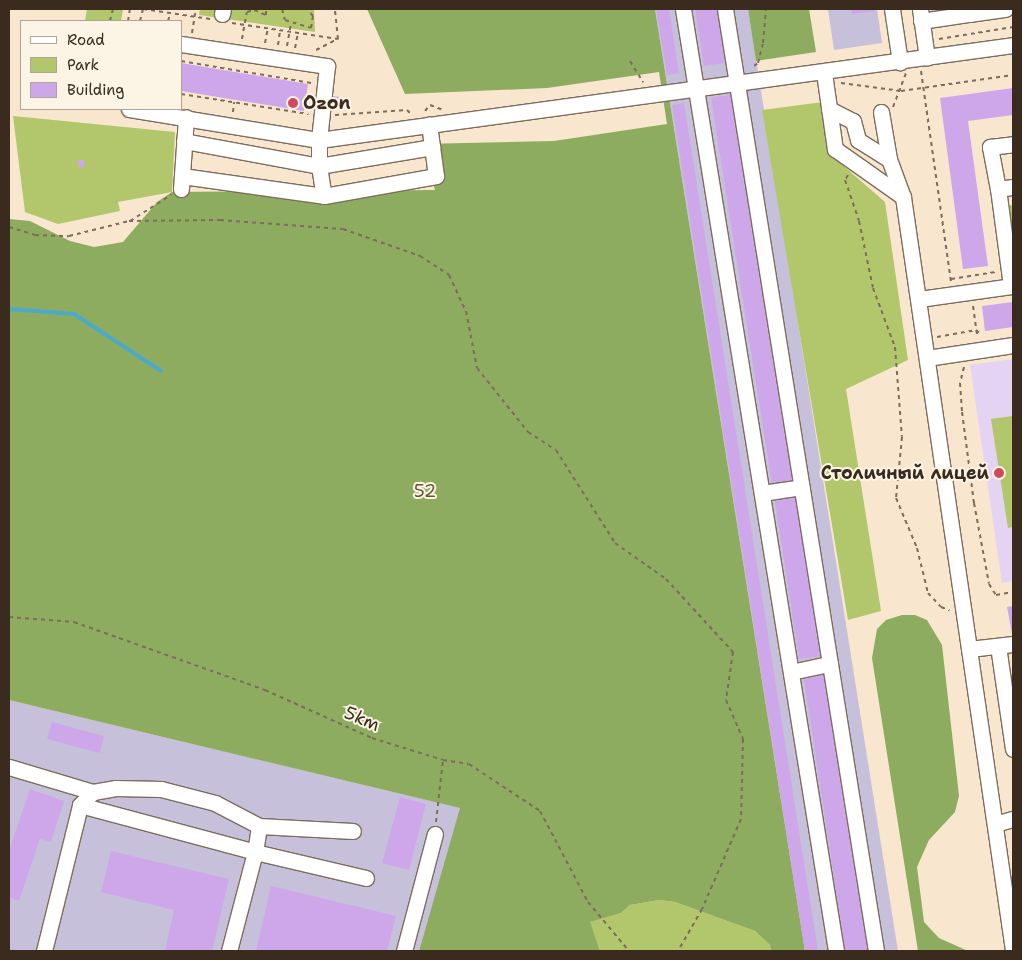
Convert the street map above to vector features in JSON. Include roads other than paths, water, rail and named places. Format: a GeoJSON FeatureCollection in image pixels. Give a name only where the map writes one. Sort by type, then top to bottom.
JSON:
{"type":"FeatureCollection","features":[{"type":"Feature","properties":{"kind":"street"},"geometry":{"type":"LineString","coordinates":[[683,9],[836,951]]}},
{"type":"Feature","properties":{"kind":"street"},"geometry":{"type":"LineString","coordinates":[[725,9],[876,951]]}},
{"type":"Feature","properties":{"kind":"street"},"geometry":{"type":"LineString","coordinates":[[892,9],[914,60]]}},
{"type":"Feature","properties":{"kind":"street"},"geometry":{"type":"LineString","coordinates":[[914,60],[920,15],[1006,9]]}},
{"type":"Feature","properties":{"kind":"street"},"geometry":{"type":"LineString","coordinates":[[182,44],[327,66],[319,140],[319,166],[324,196]]}},
{"type":"Feature","properties":{"kind":"street"},"geometry":{"type":"LineString","coordinates":[[136,110],[319,140],[696,89],[736,81],[824,73],[1013,45]]}},
{"type":"Feature","properties":{"kind":"street"},"geometry":{"type":"LineString","coordinates":[[824,73],[835,149],[903,197]]}},
{"type":"Feature","properties":{"kind":"street"},"geometry":{"type":"LineString","coordinates":[[829,109],[853,120],[858,140],[889,159]]}},
{"type":"Feature","properties":{"kind":"street"},"geometry":{"type":"LineString","coordinates":[[882,112],[889,159],[903,197],[1013,950]]}},
{"type":"Feature","properties":{"kind":"street"},"geometry":{"type":"LineString","coordinates":[[186,117],[182,182],[324,196],[436,176],[430,124]]}},
{"type":"Feature","properties":{"kind":"street"},"geometry":{"type":"LineString","coordinates":[[184,141],[319,166],[432,147]]}},
{"type":"Feature","properties":{"kind":"street"},"geometry":{"type":"LineString","coordinates":[[918,299],[1012,286],[1006,188],[990,147],[1013,144]]}},
{"type":"Feature","properties":{"kind":"street"},"geometry":{"type":"LineString","coordinates":[[927,358],[1013,345]]}},
{"type":"Feature","properties":{"kind":"street"},"geometry":{"type":"LineString","coordinates":[[762,493],[802,487]]}},
{"type":"Feature","properties":{"kind":"street"},"geometry":{"type":"LineString","coordinates":[[970,649],[1013,644]]}},
{"type":"Feature","properties":{"kind":"street"},"geometry":{"type":"LineString","coordinates":[[998,646],[1013,749]]}},
{"type":"Feature","properties":{"kind":"street"},"geometry":{"type":"LineString","coordinates":[[791,672],[830,664]]}},
{"type":"Feature","properties":{"kind":"street"},"geometry":{"type":"LineString","coordinates":[[9,767],[93,792],[116,788],[161,789],[215,803],[259,826],[353,831]]}},
{"type":"Feature","properties":{"kind":"street"},"geometry":{"type":"LineString","coordinates":[[44,951],[80,805],[93,792]]}},
{"type":"Feature","properties":{"kind":"street"},"geometry":{"type":"LineString","coordinates":[[80,805],[255,852],[366,878]]}},
{"type":"Feature","properties":{"kind":"street"},"geometry":{"type":"LineString","coordinates":[[995,824],[1013,819]]}},
{"type":"Feature","properties":{"kind":"street"},"geometry":{"type":"LineString","coordinates":[[229,951],[255,852],[259,826]]}},
{"type":"Feature","properties":{"kind":"street"},"geometry":{"type":"LineString","coordinates":[[404,951],[435,834]]}},
{"type":"Feature","properties":{"kind":"waterway"},"geometry":{"type":"LineString","coordinates":[[9,309],[74,314],[161,371]]}},
{"type":"Feature","properties":{"kind":"place","name":"Ozon"},"geometry":{"type":"Point","coordinates":[293,103]}},
{"type":"Feature","properties":{"kind":"place","name":"Столичный лицей"},"geometry":{"type":"Point","coordinates":[999,473]}},
{"type":"Feature","properties":{"kind":"park label","name":"52"},"geometry":{"type":"Point","coordinates":[425,491]}}]}
